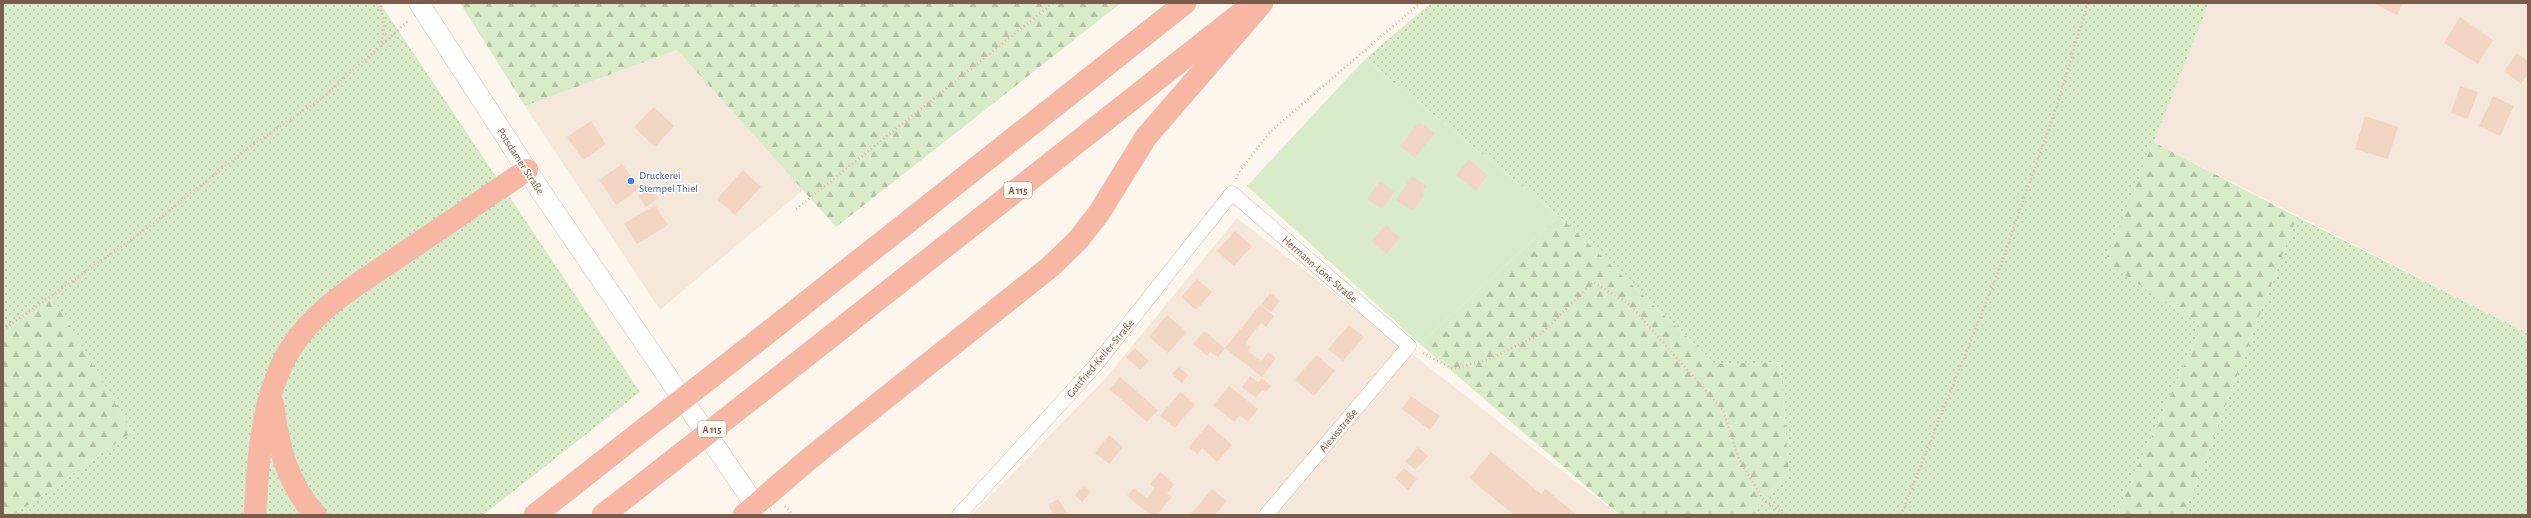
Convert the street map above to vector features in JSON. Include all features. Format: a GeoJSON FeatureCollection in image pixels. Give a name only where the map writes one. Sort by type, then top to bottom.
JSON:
{"type":"FeatureCollection","features":[{"type":"Feature","properties":{"kind":"highway"},"geometry":{"type":"LineString","coordinates":[[535,515],[1185,3]]}},
{"type":"Feature","properties":{"kind":"highway","name":"A 115"},"geometry":{"type":"LineString","coordinates":[[603,515],[1253,3]]}},
{"type":"Feature","properties":{"kind":"highway"},"geometry":{"type":"LineString","coordinates":[[754,512],[809,459],[1050,267],[1078,240],[1099,213],[1146,138],[1262,3]]}},
{"type":"Feature","properties":{"kind":"highway"},"geometry":{"type":"LineString","coordinates":[[255,515],[261,436],[280,370],[290,348],[304,329],[325,309],[527,170]]}},
{"type":"Feature","properties":{"kind":"highway"},"geometry":{"type":"LineString","coordinates":[[272,395],[277,434],[290,477],[301,498],[316,515]]}},
{"type":"Feature","properties":{"kind":"main road","name":"Potsdamer Straße"},"geometry":{"type":"LineString","coordinates":[[416,10],[527,170],[626,317],[754,512]]}},
{"type":"Feature","properties":{"kind":"street","name":"Hermann-Löns-Straße"},"geometry":{"type":"LineString","coordinates":[[1232,193],[1409,346]]}},
{"type":"Feature","properties":{"kind":"street","name":"Gottfried-Keller-Straße"},"geometry":{"type":"LineString","coordinates":[[959,515],[1094,367],[1232,193]]}},
{"type":"Feature","properties":{"kind":"street","name":"Alexisstraße"},"geometry":{"type":"LineString","coordinates":[[1266,515],[1409,346]]}},
{"type":"Feature","properties":{"kind":"path"},"geometry":{"type":"LineString","coordinates":[[377,3],[382,11],[386,29],[380,46]]}},
{"type":"Feature","properties":{"kind":"path"},"geometry":{"type":"LineString","coordinates":[[796,209],[1053,3]]}},
{"type":"Feature","properties":{"kind":"path"},"geometry":{"type":"LineString","coordinates":[[1232,193],[1239,172],[1270,131],[1420,3]]}},
{"type":"Feature","properties":{"kind":"path"},"geometry":{"type":"LineString","coordinates":[[1901,515],[1999,270],[2056,105],[2088,3]]}},
{"type":"Feature","properties":{"kind":"path"},"geometry":{"type":"LineString","coordinates":[[3,330],[146,229],[248,148],[321,99],[380,46],[416,10]]}},
{"type":"Feature","properties":{"kind":"path"},"geometry":{"type":"LineString","coordinates":[[1409,346],[1453,369],[1492,358],[1542,333],[1593,282],[1629,304],[1723,410],[1739,459],[1763,499],[1785,515]]}},
{"type":"Feature","properties":{"kind":"shaded area"},"geometry":{"type":"Polygon","coordinates":[[[2209,3],[2528,4],[2528,333],[2153,142],[2209,3]]]}},
{"type":"Feature","properties":{"kind":"shaded area"},"geometry":{"type":"Polygon","coordinates":[[[677,50],[803,190],[660,310],[525,106],[677,50]]]}},
{"type":"Feature","properties":{"kind":"shaded area"},"geometry":{"type":"Polygon","coordinates":[[[1237,218],[1619,515],[972,515],[1105,379],[1237,218]]]}},
{"type":"Feature","properties":{"kind":"green space"},"geometry":{"type":"Polygon","coordinates":[[[3,3],[380,3],[640,392],[483,515],[14,515],[132,432],[51,296],[3,329],[3,3]]]}},
{"type":"Feature","properties":{"kind":"green space"},"geometry":{"type":"Polygon","coordinates":[[[460,3],[1121,3],[836,227],[677,50],[525,106],[460,3]]]}},
{"type":"Feature","properties":{"kind":"green space"},"geometry":{"type":"Polygon","coordinates":[[[1431,3],[2209,3],[2106,262],[2202,326],[2116,515],[1755,515],[1763,499],[1789,472],[1780,362],[1715,364],[1559,216],[1365,59],[1431,3]]]}},
{"type":"Feature","properties":{"kind":"green space"},"geometry":{"type":"Polygon","coordinates":[[[1365,59],[1559,216],[1420,344],[1247,186],[1365,59]]]}},
{"type":"Feature","properties":{"kind":"green space"},"geometry":{"type":"Polygon","coordinates":[[[2153,142],[2297,217],[2184,515],[2116,515],[2202,326],[2105,262],[2153,142]]]}},
{"type":"Feature","properties":{"kind":"green space"},"geometry":{"type":"Polygon","coordinates":[[[1559,216],[1715,364],[1780,362],[1789,472],[1763,499],[1755,515],[1620,515],[1420,344],[1559,216]]]}},
{"type":"Feature","properties":{"kind":"green space"},"geometry":{"type":"Polygon","coordinates":[[[2297,217],[2528,333],[2528,515],[2184,515],[2297,217]]]}},
{"type":"Feature","properties":{"kind":"green space"},"geometry":{"type":"Polygon","coordinates":[[[51,295],[132,432],[14,515],[3,515],[3,329],[51,295]]]}},
{"type":"Feature","properties":{"kind":"building"},"geometry":{"type":"Polygon","coordinates":[[[2373,3],[2403,3],[2397,15],[2373,3]]]}},
{"type":"Feature","properties":{"kind":"building"},"geometry":{"type":"Polygon","coordinates":[[[2460,17],[2493,40],[2478,64],[2444,43],[2460,17]]]}},
{"type":"Feature","properties":{"kind":"building"},"geometry":{"type":"Polygon","coordinates":[[[2517,53],[2528,61],[2528,74],[2521,84],[2504,71],[2517,53]]]}},
{"type":"Feature","properties":{"kind":"building"},"geometry":{"type":"Polygon","coordinates":[[[2460,86],[2478,92],[2468,119],[2451,113],[2460,86]]]}},
{"type":"Feature","properties":{"kind":"building"},"geometry":{"type":"Polygon","coordinates":[[[2493,96],[2514,106],[2500,136],[2479,126],[2493,96]]]}},
{"type":"Feature","properties":{"kind":"building"},"geometry":{"type":"Polygon","coordinates":[[[654,107],[674,126],[655,147],[634,127],[654,107]]]}},
{"type":"Feature","properties":{"kind":"building"},"geometry":{"type":"Polygon","coordinates":[[[2365,116],[2398,127],[2388,159],[2355,149],[2365,116]]]}},
{"type":"Feature","properties":{"kind":"building"},"geometry":{"type":"Polygon","coordinates":[[[591,121],[606,144],[583,160],[567,137],[591,121]]]}},
{"type":"Feature","properties":{"kind":"building"},"geometry":{"type":"Polygon","coordinates":[[[1419,122],[1434,133],[1415,158],[1400,146],[1419,122]]]}},
{"type":"Feature","properties":{"kind":"building"},"geometry":{"type":"Polygon","coordinates":[[[1469,159],[1488,175],[1476,191],[1456,175],[1469,159]]]}},
{"type":"Feature","properties":{"kind":"building"},"geometry":{"type":"Polygon","coordinates":[[[622,164],[640,188],[616,205],[599,180],[622,164]]]}},
{"type":"Feature","properties":{"kind":"building"},"geometry":{"type":"Polygon","coordinates":[[[743,170],[761,187],[735,215],[717,199],[743,170]]]}},
{"type":"Feature","properties":{"kind":"building"},"geometry":{"type":"Polygon","coordinates":[[[1412,176],[1426,186],[1422,193],[1424,194],[1413,211],[1396,200],[1412,176]]]}},
{"type":"Feature","properties":{"kind":"building"},"geometry":{"type":"Polygon","coordinates":[[[1380,181],[1394,192],[1382,209],[1367,199],[1380,181]]]}},
{"type":"Feature","properties":{"kind":"building"},"geometry":{"type":"Polygon","coordinates":[[[651,187],[658,198],[646,207],[638,196],[651,187]]]}},
{"type":"Feature","properties":{"kind":"building"},"geometry":{"type":"Polygon","coordinates":[[[655,205],[668,225],[637,244],[624,224],[655,205]]]}},
{"type":"Feature","properties":{"kind":"building"},"geometry":{"type":"Polygon","coordinates":[[[1386,225],[1400,238],[1386,254],[1371,241],[1386,225]]]}},
{"type":"Feature","properties":{"kind":"building"},"geometry":{"type":"Polygon","coordinates":[[[1235,231],[1252,246],[1234,266],[1217,251],[1235,231]]]}},
{"type":"Feature","properties":{"kind":"building"},"geometry":{"type":"Polygon","coordinates":[[[1197,279],[1212,292],[1196,310],[1181,297],[1197,279]]]}},
{"type":"Feature","properties":{"kind":"building"},"geometry":{"type":"Polygon","coordinates":[[[1270,293],[1280,301],[1271,312],[1261,305],[1270,293]]]}},
{"type":"Feature","properties":{"kind":"building"},"geometry":{"type":"Polygon","coordinates":[[[1260,305],[1274,316],[1266,327],[1261,323],[1245,343],[1251,347],[1248,351],[1261,361],[1268,352],[1276,358],[1262,377],[1225,348],[1260,305]]]}},
{"type":"Feature","properties":{"kind":"building"},"geometry":{"type":"Polygon","coordinates":[[[1167,315],[1187,332],[1168,353],[1149,337],[1167,315]]]}},
{"type":"Feature","properties":{"kind":"building"},"geometry":{"type":"Polygon","coordinates":[[[1349,325],[1364,337],[1343,361],[1328,349],[1349,325]]]}},
{"type":"Feature","properties":{"kind":"building"},"geometry":{"type":"Polygon","coordinates":[[[1204,331],[1225,348],[1218,357],[1210,352],[1207,356],[1193,344],[1204,331]]]}},
{"type":"Feature","properties":{"kind":"building"},"geometry":{"type":"Polygon","coordinates":[[[1135,348],[1149,361],[1140,370],[1126,357],[1135,348]]]}},
{"type":"Feature","properties":{"kind":"building"},"geometry":{"type":"Polygon","coordinates":[[[1316,355],[1335,371],[1314,396],[1295,380],[1316,355]]]}},
{"type":"Feature","properties":{"kind":"building"},"geometry":{"type":"Polygon","coordinates":[[[1179,367],[1188,375],[1182,383],[1172,374],[1179,367]]]}},
{"type":"Feature","properties":{"kind":"building"},"geometry":{"type":"Polygon","coordinates":[[[1250,376],[1258,382],[1262,378],[1271,386],[1265,392],[1262,390],[1256,398],[1242,387],[1250,376]]]}},
{"type":"Feature","properties":{"kind":"building"},"geometry":{"type":"Polygon","coordinates":[[[1120,377],[1158,410],[1147,422],[1109,389],[1120,377]]]}},
{"type":"Feature","properties":{"kind":"building"},"geometry":{"type":"Polygon","coordinates":[[[1229,386],[1258,409],[1248,422],[1240,415],[1234,422],[1213,405],[1229,386]]]}},
{"type":"Feature","properties":{"kind":"building"},"geometry":{"type":"Polygon","coordinates":[[[1180,392],[1195,404],[1175,428],[1160,416],[1180,392]]]}},
{"type":"Feature","properties":{"kind":"building"},"geometry":{"type":"Polygon","coordinates":[[[1411,396],[1440,416],[1430,430],[1402,409],[1411,396]]]}},
{"type":"Feature","properties":{"kind":"building"},"geometry":{"type":"Polygon","coordinates":[[[1208,424],[1232,445],[1217,462],[1202,448],[1197,454],[1189,447],[1208,424]]]}},
{"type":"Feature","properties":{"kind":"building"},"geometry":{"type":"Polygon","coordinates":[[[1109,435],[1123,447],[1109,464],[1095,453],[1109,435]]]}},
{"type":"Feature","properties":{"kind":"building"},"geometry":{"type":"Polygon","coordinates":[[[1418,447],[1428,456],[1415,470],[1405,461],[1418,447]]]}},
{"type":"Feature","properties":{"kind":"building"},"geometry":{"type":"Polygon","coordinates":[[[1491,452],[1541,494],[1545,489],[1577,515],[1514,515],[1469,478],[1491,452]]]}},
{"type":"Feature","properties":{"kind":"building"},"geometry":{"type":"Polygon","coordinates":[[[1404,468],[1417,479],[1408,490],[1395,478],[1404,468]]]}},
{"type":"Feature","properties":{"kind":"building"},"geometry":{"type":"Polygon","coordinates":[[[1160,472],[1174,484],[1167,493],[1172,497],[1157,515],[1151,515],[1127,496],[1134,488],[1147,498],[1155,488],[1150,484],[1160,472]]]}},
{"type":"Feature","properties":{"kind":"building"},"geometry":{"type":"Polygon","coordinates":[[[1084,485],[1091,492],[1082,502],[1075,495],[1084,485]]]}},
{"type":"Feature","properties":{"kind":"building"},"geometry":{"type":"Polygon","coordinates":[[[1212,489],[1227,501],[1215,515],[1190,515],[1212,489]]]}},
{"type":"Feature","properties":{"kind":"building"},"geometry":{"type":"Polygon","coordinates":[[[1058,499],[1068,515],[1054,515],[1048,505],[1058,499]]]}},
{"type":"Feature","properties":{"kind":"place","name":"Druckerei Stempel Thiel"},"geometry":{"type":"Point","coordinates":[631,181]}}]}
